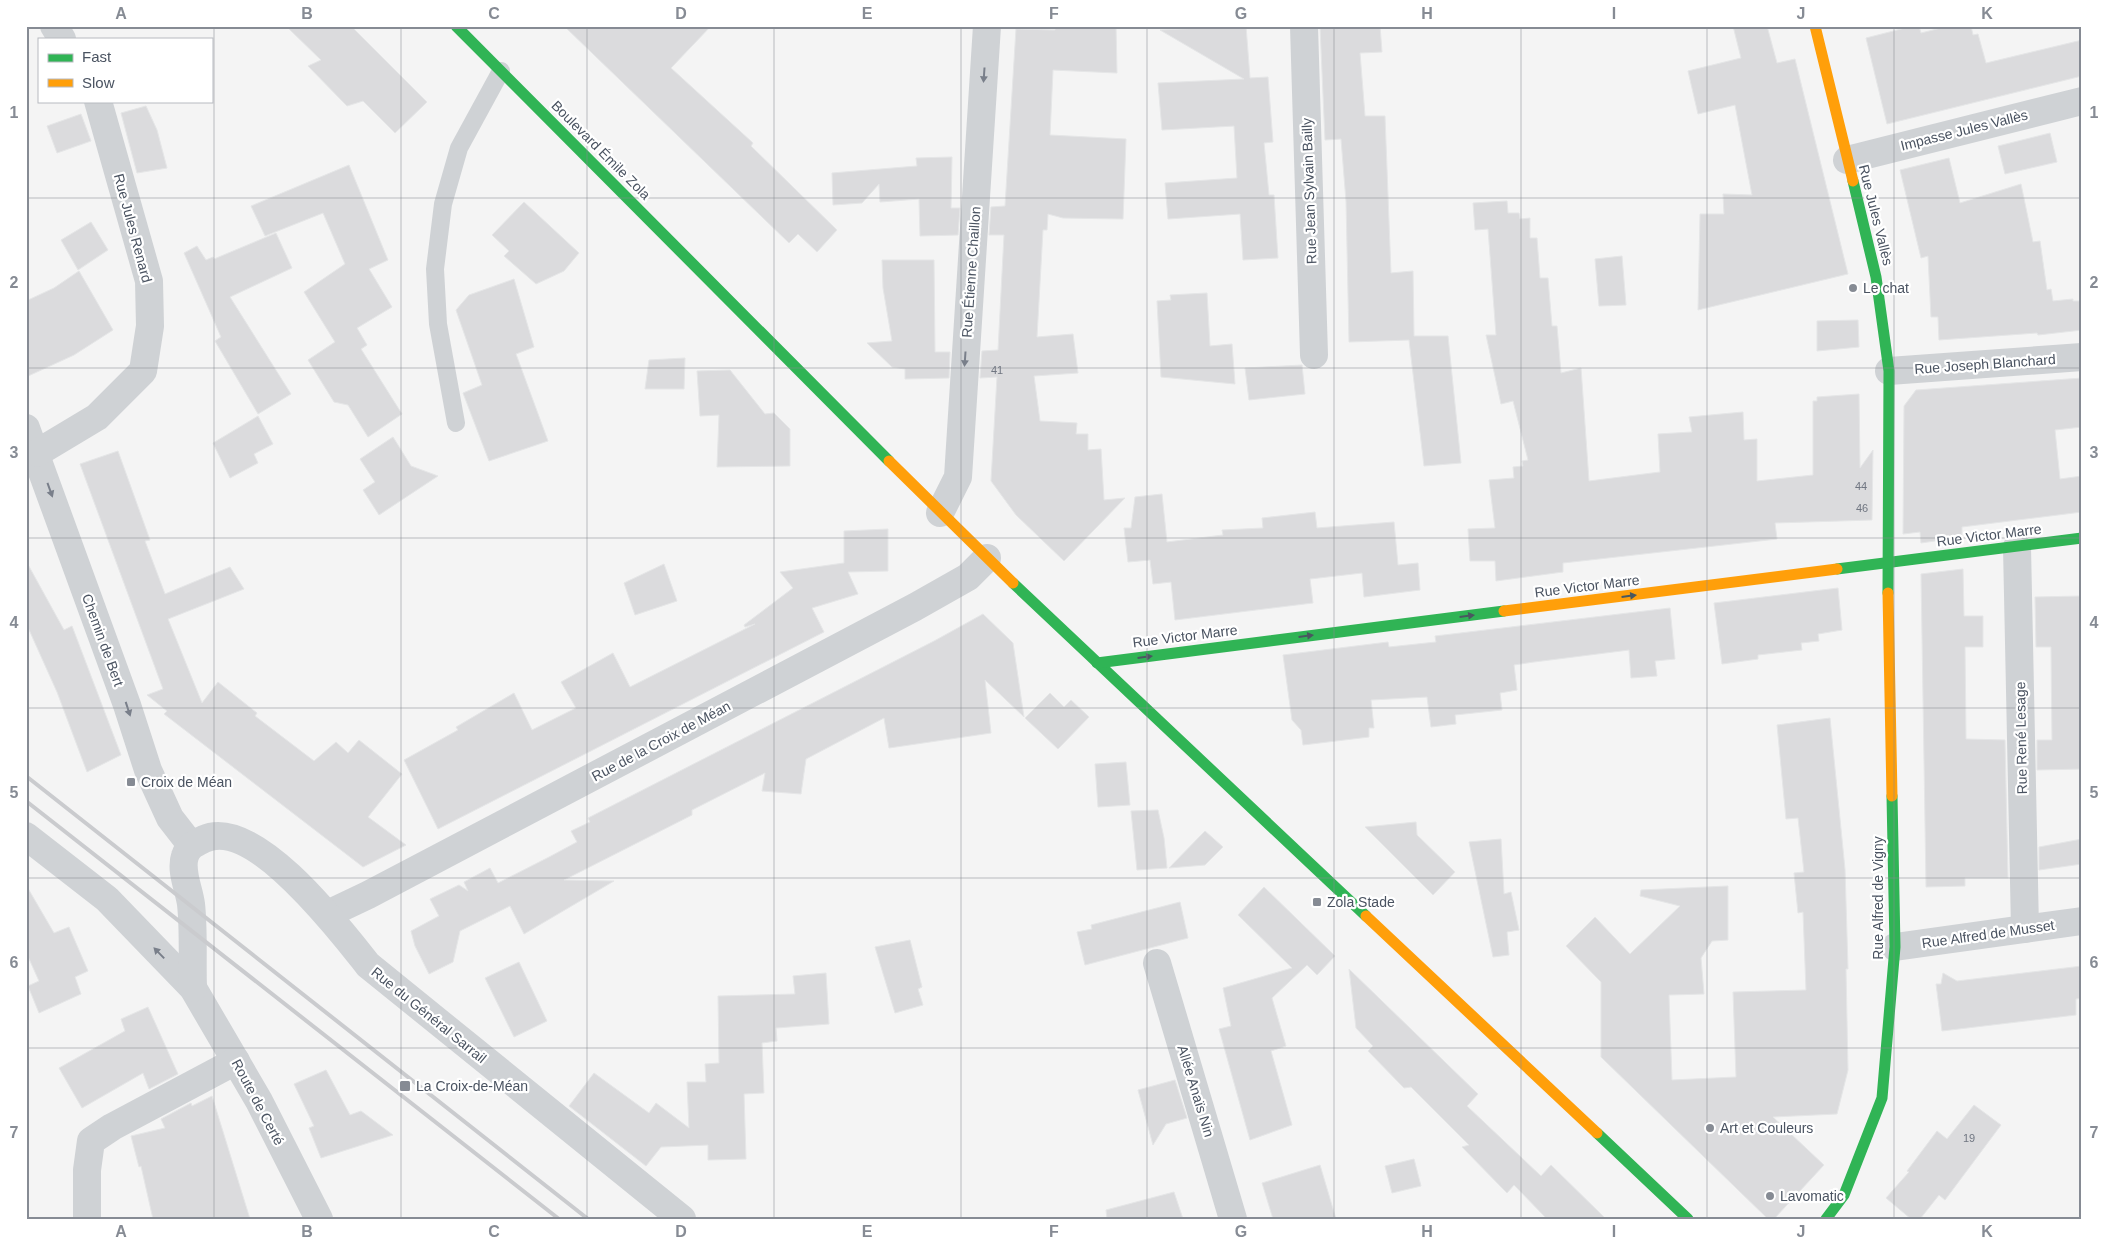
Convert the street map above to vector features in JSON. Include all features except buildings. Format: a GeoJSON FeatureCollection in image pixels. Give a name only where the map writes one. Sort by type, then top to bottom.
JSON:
{"type":"FeatureCollection","features":[{"type":"Feature","properties":{"kind":"street"},"geometry":{"type":"LineString","coordinates":[[54,26],[61,38]]}},
{"type":"Feature","properties":{"kind":"street","name":"Boulevard Émile Zola"},"geometry":{"type":"LineString","coordinates":[[456,26],[940,514],[1688,1219]]}},
{"type":"Feature","properties":{"kind":"street","name":"Rue Étienne Chaillon"},"geometry":{"type":"LineString","coordinates":[[940,514],[958,477],[987,26]]}},
{"type":"Feature","properties":{"kind":"street","name":"Rue Jean Sylvain Bailly"},"geometry":{"type":"LineString","coordinates":[[1304,26],[1314,355]]}},
{"type":"Feature","properties":{"kind":"street","name":"Rue Jules Vallès"},"geometry":{"type":"LineString","coordinates":[[1815,26],[1876,277],[1889,371],[1887,564]]}},
{"type":"Feature","properties":{"kind":"street","name":"Impasse Jules Vallès"},"geometry":{"type":"LineString","coordinates":[[1847,160],[2082,101]]}},
{"type":"Feature","properties":{"kind":"street","name":"Rue Jules Renard"},"geometry":{"type":"LineString","coordinates":[[31,440],[96,417],[143,371],[150,326],[149,281],[98,102]]}},
{"type":"Feature","properties":{"kind":"street","name":"Rue Joseph Blanchard"},"geometry":{"type":"LineString","coordinates":[[1889,371],[2082,357]]}},
{"type":"Feature","properties":{"kind":"street","name":"Chemin de Bert"},"geometry":{"type":"LineString","coordinates":[[31,440],[148,770],[170,818],[191,845]]}},
{"type":"Feature","properties":{"kind":"street","name":"Rue Victor Marre"},"geometry":{"type":"LineString","coordinates":[[1097,663],[2082,538]]}},
{"type":"Feature","properties":{"kind":"street","name":"Rue René Lesage"},"geometry":{"type":"LineString","coordinates":[[2017,547],[2025,929]]}},
{"type":"Feature","properties":{"kind":"street","name":"Rue de la Croix de Méan"},"geometry":{"type":"LineString","coordinates":[[328,914],[368,895],[915,607],[968,577],[987,558]]}},
{"type":"Feature","properties":{"kind":"street","name":"Rue Alfred de Vigny"},"geometry":{"type":"LineString","coordinates":[[1826,1219],[1844,1195],[1882,1098],[1894,946],[1887,564]]}},
{"type":"Feature","properties":{"kind":"street","name":"Route de Certé"},"geometry":{"type":"LineString","coordinates":[[26,836],[107,899],[192,988],[236,1061],[319,1219]]}},
{"type":"Feature","properties":{"kind":"street","name":"Rue du Général Sarrail"},"geometry":{"type":"LineString","coordinates":[[191,845],[207,838],[224,836],[248,844],[290,876],[328,914],[368,965],[682,1219]]}},
{"type":"Feature","properties":{"kind":"street"},"geometry":{"type":"LineString","coordinates":[[191,845],[185,856],[184,871],[191,905],[192,988]]}},
{"type":"Feature","properties":{"kind":"street","name":"Rue Alfred de Musset"},"geometry":{"type":"LineString","coordinates":[[1894,946],[2082,921]]}},
{"type":"Feature","properties":{"kind":"street","name":"Allée Anaïs Nin"},"geometry":{"type":"LineString","coordinates":[[1157,964],[1233,1219]]}},
{"type":"Feature","properties":{"kind":"street"},"geometry":{"type":"LineString","coordinates":[[88,1219],[87,1170],[90,1141],[112,1127],[236,1061]]}},
{"type":"Feature","properties":{"kind":"lane"},"geometry":{"type":"LineString","coordinates":[[456,423],[438,324],[436,269],[443,204],[459,148],[501,71]]}},
{"type":"Feature","properties":{"kind":"railway"},"geometry":{"type":"LineString","coordinates":[[26,776],[588,1219]]}},
{"type":"Feature","properties":{"kind":"railway"},"geometry":{"type":"LineString","coordinates":[[26,801],[559,1219]]}},
{"type":"Feature","properties":{"kind":"traffic: fast"},"geometry":{"type":"LineString","coordinates":[[456,26],[889,461]]}},
{"type":"Feature","properties":{"kind":"traffic: fast"},"geometry":{"type":"LineString","coordinates":[[1853,181],[1876,277],[1889,371],[1888,593]]}},
{"type":"Feature","properties":{"kind":"traffic: fast"},"geometry":{"type":"LineString","coordinates":[[1837,569],[2082,538]]}},
{"type":"Feature","properties":{"kind":"traffic: fast"},"geometry":{"type":"LineString","coordinates":[[1013,583],[1366,916]]}},
{"type":"Feature","properties":{"kind":"traffic: fast"},"geometry":{"type":"LineString","coordinates":[[1097,663],[1504,611]]}},
{"type":"Feature","properties":{"kind":"traffic: fast"},"geometry":{"type":"LineString","coordinates":[[1826,1219],[1844,1195],[1882,1098],[1895,947],[1892,796]]}},
{"type":"Feature","properties":{"kind":"traffic: fast"},"geometry":{"type":"LineString","coordinates":[[1597,1133],[1688,1219]]}},
{"type":"Feature","properties":{"kind":"traffic: slow"},"geometry":{"type":"LineString","coordinates":[[1815,26],[1853,181]]}},
{"type":"Feature","properties":{"kind":"traffic: slow"},"geometry":{"type":"LineString","coordinates":[[889,461],[1013,583]]}},
{"type":"Feature","properties":{"kind":"traffic: slow"},"geometry":{"type":"LineString","coordinates":[[1504,611],[1837,569]]}},
{"type":"Feature","properties":{"kind":"traffic: slow"},"geometry":{"type":"LineString","coordinates":[[1888,593],[1892,796]]}},
{"type":"Feature","properties":{"kind":"traffic: slow"},"geometry":{"type":"LineString","coordinates":[[1366,916],[1597,1133]]}},
{"type":"Feature","properties":{"kind":"place","name":"Le chat"},"geometry":{"type":"Point","coordinates":[1853,288]}},
{"type":"Feature","properties":{"kind":"place","name":"Croix de Méan"},"geometry":{"type":"Point","coordinates":[131,782]}},
{"type":"Feature","properties":{"kind":"place","name":"Zola Stade"},"geometry":{"type":"Point","coordinates":[1317,902]}},
{"type":"Feature","properties":{"kind":"place","name":"La Croix-de-Méan"},"geometry":{"type":"Point","coordinates":[405,1086]}},
{"type":"Feature","properties":{"kind":"place","name":"Art et Couleurs"},"geometry":{"type":"Point","coordinates":[1710,1128]}},
{"type":"Feature","properties":{"kind":"place","name":"Lavomatic"},"geometry":{"type":"Point","coordinates":[1770,1196]}}]}
